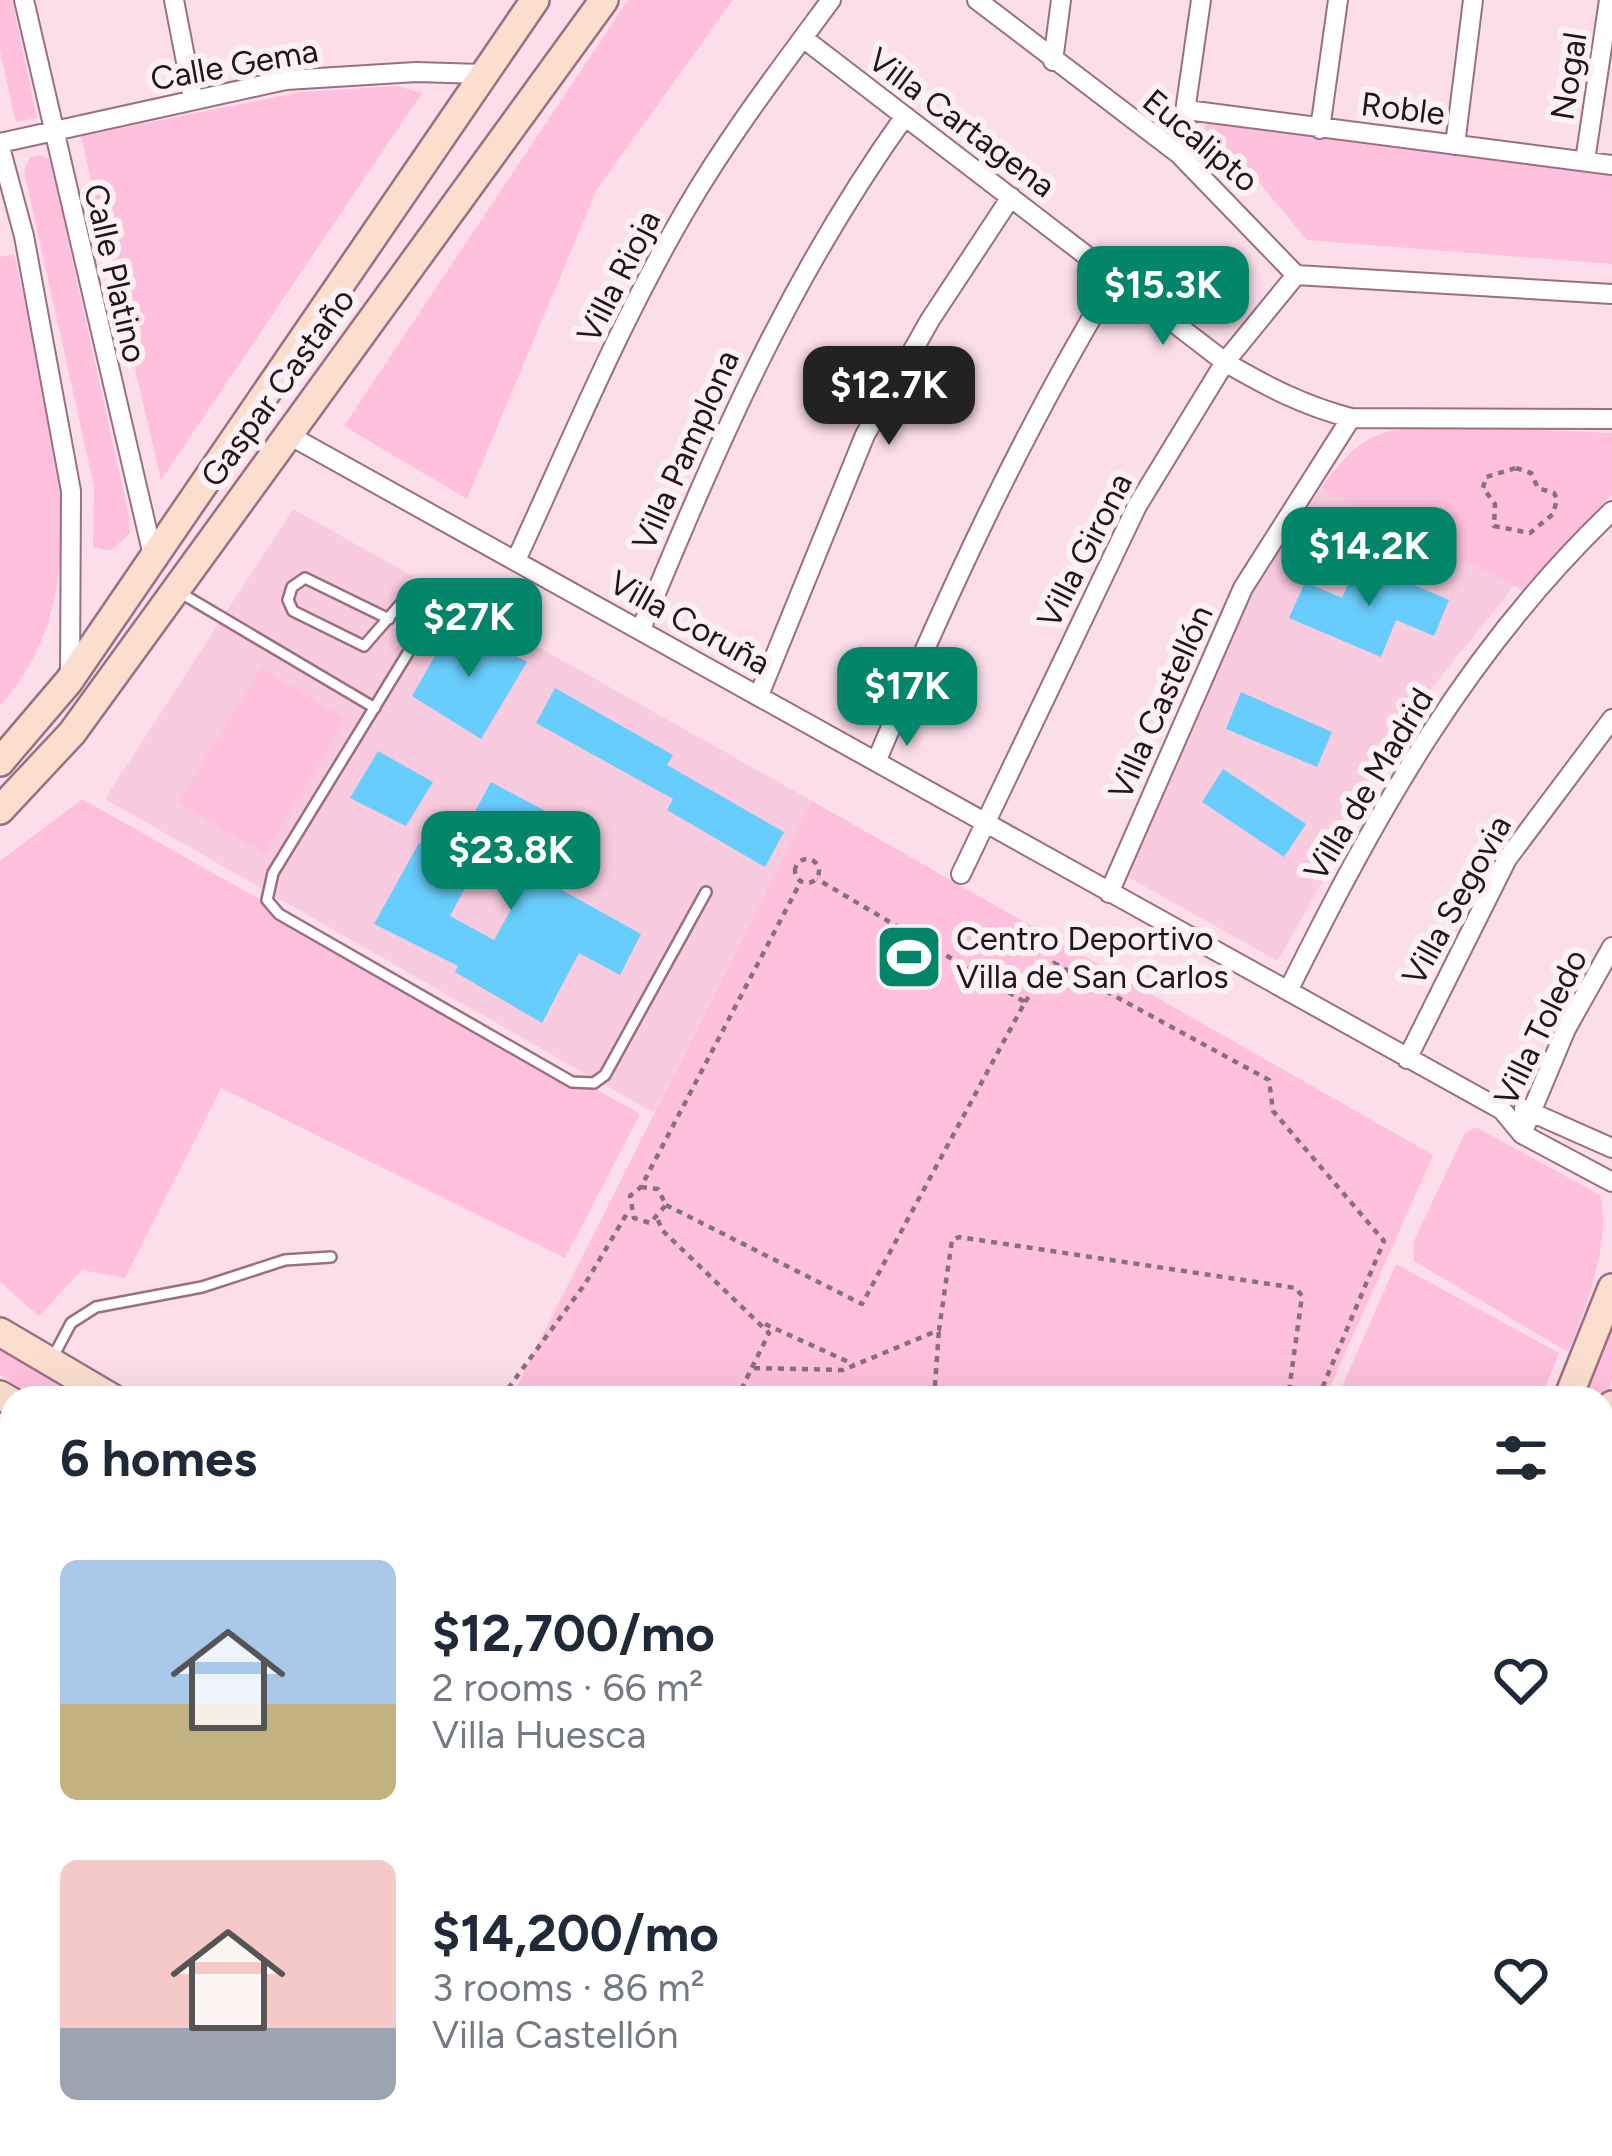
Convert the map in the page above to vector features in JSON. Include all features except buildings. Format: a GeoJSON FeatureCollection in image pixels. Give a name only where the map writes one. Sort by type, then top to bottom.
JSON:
{"type":"FeatureCollection","features":[{"type":"Feature","properties":{"kind":"main road","name":"Gaspar Castaño"},"geometry":{"type":"LineString","coordinates":[[0,762],[69,681],[154,560],[535,0]]}},
{"type":"Feature","properties":{"kind":"main road","name":"Gaspar Castaño"},"geometry":{"type":"LineString","coordinates":[[0,810],[71,733],[604,0]]}},
{"type":"Feature","properties":{"kind":"main road"},"geometry":{"type":"LineString","coordinates":[[1573,1386],[1612,1288]]}},
{"type":"Feature","properties":{"kind":"main road"},"geometry":{"type":"LineString","coordinates":[[0,1332],[90,1386]]}},
{"type":"Feature","properties":{"kind":"street","name":"Calle Platino"},"geometry":{"type":"LineString","coordinates":[[24,0],[154,560]]}},
{"type":"Feature","properties":{"kind":"street"},"geometry":{"type":"LineString","coordinates":[[174,0],[194,98]]}},
{"type":"Feature","properties":{"kind":"street","name":"Villa Rioja"},"geometry":{"type":"LineString","coordinates":[[517,558],[630,312],[685,211],[739,124],[831,0]]}},
{"type":"Feature","properties":{"kind":"street","name":"Eucalipto"},"geometry":{"type":"LineString","coordinates":[[976,0],[1179,154],[1295,275]]}},
{"type":"Feature","properties":{"kind":"street"},"geometry":{"type":"LineString","coordinates":[[1053,61],[1061,0]]}},
{"type":"Feature","properties":{"kind":"street"},"geometry":{"type":"LineString","coordinates":[[1179,154],[1201,0]]}},
{"type":"Feature","properties":{"kind":"street"},"geometry":{"type":"LineString","coordinates":[[1320,129],[1338,0]]}},
{"type":"Feature","properties":{"kind":"street"},"geometry":{"type":"LineString","coordinates":[[1455,145],[1473,0]]}},
{"type":"Feature","properties":{"kind":"street","name":"Nogal"},"geometry":{"type":"LineString","coordinates":[[1585,161],[1609,0]]}},
{"type":"Feature","properties":{"kind":"street","name":"Villa Cartagena"},"geometry":{"type":"LineString","coordinates":[[803,38],[1225,362],[1311,408],[1351,418],[1612,419]]}},
{"type":"Feature","properties":{"kind":"street","name":"Calle Gema"},"geometry":{"type":"LineString","coordinates":[[0,145],[194,98],[352,74],[482,74]]}},
{"type":"Feature","properties":{"kind":"street","name":"Roble"},"geometry":{"type":"LineString","coordinates":[[1187,110],[1612,164]]}},
{"type":"Feature","properties":{"kind":"street","name":"Villa Pamplona"},"geometry":{"type":"LineString","coordinates":[[641,629],[740,390],[848,195],[905,116]]}},
{"type":"Feature","properties":{"kind":"street"},"geometry":{"type":"LineString","coordinates":[[0,145],[24,236],[71,491],[69,681]]}},
{"type":"Feature","properties":{"kind":"street"},"geometry":{"type":"LineString","coordinates":[[759,695],[865,435],[930,320],[1011,197]]}},
{"type":"Feature","properties":{"kind":"street"},"geometry":{"type":"LineString","coordinates":[[0,241],[24,236]]}},
{"type":"Feature","properties":{"kind":"street"},"geometry":{"type":"LineString","coordinates":[[1295,275],[1612,294]]}},
{"type":"Feature","properties":{"kind":"street","name":"Villa Girona"},"geometry":{"type":"LineString","coordinates":[[961,874],[1137,506],[1225,362],[1295,275]]}},
{"type":"Feature","properties":{"kind":"street"},"geometry":{"type":"LineString","coordinates":[[876,762],[1004,473],[1116,278]]}},
{"type":"Feature","properties":{"kind":"street","name":"Villa Castellón"},"geometry":{"type":"LineString","coordinates":[[1109,893],[1243,588],[1351,418]]}},
{"type":"Feature","properties":{"kind":"street","name":"Villa Coruña"},"geometry":{"type":"LineString","coordinates":[[287,434],[1502,1110],[1522,1133],[1612,1182]]}},
{"type":"Feature","properties":{"kind":"street","name":"Villa de Madrid"},"geometry":{"type":"LineString","coordinates":[[1288,991],[1362,842],[1435,720],[1558,563],[1612,511]]}},
{"type":"Feature","properties":{"kind":"street","name":"Villa Segovia"},"geometry":{"type":"LineString","coordinates":[[1407,1059],[1507,859],[1612,719]]}},
{"type":"Feature","properties":{"kind":"street","name":"Villa Toledo"},"geometry":{"type":"LineString","coordinates":[[1522,1133],[1566,1029],[1612,947]]}},
{"type":"Feature","properties":{"kind":"street"},"geometry":{"type":"LineString","coordinates":[[1502,1110],[1532,1109],[1612,1148]]}},
{"type":"Feature","properties":{"kind":"lane"},"geometry":{"type":"LineString","coordinates":[[389,619],[305,578],[292,587],[287,600],[293,611],[364,646],[389,619],[404,600],[416,599],[433,612],[273,873],[267,900],[279,914],[572,1082],[594,1083],[605,1076],[706,892]]}},
{"type":"Feature","properties":{"kind":"lane"},"geometry":{"type":"LineString","coordinates":[[174,589],[376,708]]}},
{"type":"Feature","properties":{"kind":"lane"},"geometry":{"type":"LineString","coordinates":[[50,1364],[71,1323],[96,1307],[202,1287],[285,1260],[331,1257]]}},
{"type":"Feature","properties":{"kind":"path"},"geometry":{"type":"LineString","coordinates":[[1523,469],[1538,488],[1554,493],[1553,514],[1530,533],[1494,526],[1495,505],[1483,488],[1486,477],[1523,469]]}},
{"type":"Feature","properties":{"kind":"path"},"geometry":{"type":"LineString","coordinates":[[510,1386],[585,1284],[629,1210],[631,1196],[641,1187],[801,881],[796,867],[806,858],[817,862],[817,879]]}},
{"type":"Feature","properties":{"kind":"path"},"geometry":{"type":"LineString","coordinates":[[801,881],[817,879],[1025,1002]]}},
{"type":"Feature","properties":{"kind":"path"},"geometry":{"type":"LineString","coordinates":[[641,1187],[658,1190],[666,1205],[862,1304],[1025,1002],[1054,963],[1269,1080],[1273,1111],[1384,1240],[1323,1386]]}},
{"type":"Feature","properties":{"kind":"path"},"geometry":{"type":"LineString","coordinates":[[666,1205],[658,1220],[662,1230],[765,1324],[855,1365]]}},
{"type":"Feature","properties":{"kind":"path"},"geometry":{"type":"LineString","coordinates":[[629,1210],[641,1222],[658,1220]]}},
{"type":"Feature","properties":{"kind":"path"},"geometry":{"type":"LineString","coordinates":[[935,1386],[952,1240],[959,1237],[1296,1288],[1302,1296],[1290,1386]]}},
{"type":"Feature","properties":{"kind":"path"},"geometry":{"type":"LineString","coordinates":[[744,1386],[767,1345],[765,1324]]}},
{"type":"Feature","properties":{"kind":"path"},"geometry":{"type":"LineString","coordinates":[[754,1368],[843,1370],[939,1330]]}},
{"type":"Feature","properties":{"kind":"shaded area"},"geometry":{"type":"Polygon","coordinates":[[[0,0],[12,0],[37,118],[16,122],[0,51],[0,0]]]}},
{"type":"Feature","properties":{"kind":"shaded area"},"geometry":{"type":"Polygon","coordinates":[[[628,0],[733,0],[597,189],[467,499],[344,426],[628,0]]]}},
{"type":"Feature","properties":{"kind":"shaded area"},"geometry":{"type":"Polygon","coordinates":[[[397,86],[422,93],[161,480],[81,136],[301,92],[397,86]]]}},
{"type":"Feature","properties":{"kind":"shaded area"},"geometry":{"type":"Polygon","coordinates":[[[1206,121],[1612,175],[1612,264],[1307,240],[1247,168],[1202,136],[1206,121]]]}},
{"type":"Feature","properties":{"kind":"shaded area"},"geometry":{"type":"Polygon","coordinates":[[[30,157],[49,159],[52,168],[129,517],[130,533],[110,551],[93,547],[94,486],[24,171],[30,157]]]}},
{"type":"Feature","properties":{"kind":"shaded area"},"geometry":{"type":"Polygon","coordinates":[[[14,254],[52,427],[61,546],[53,603],[34,657],[0,706],[0,257],[14,254]]]}},
{"type":"Feature","properties":{"kind":"shaded area"},"geometry":{"type":"Polygon","coordinates":[[[1436,425],[1612,433],[1612,494],[1522,590],[1321,488],[1369,439],[1436,425]]]}},
{"type":"Feature","properties":{"kind":"shaded area"},"geometry":{"type":"Polygon","coordinates":[[[1321,488],[1515,585],[1427,694],[1278,961],[1128,877],[1245,599],[1321,488]]]}},
{"type":"Feature","properties":{"kind":"shaded area"},"geometry":{"type":"Polygon","coordinates":[[[293,509],[812,801],[654,1113],[105,799],[293,509]]]}},
{"type":"Feature","properties":{"kind":"shaded area"},"geometry":{"type":"Polygon","coordinates":[[[261,668],[346,719],[265,854],[178,803],[261,668]]]}},
{"type":"Feature","properties":{"kind":"shaded area"},"geometry":{"type":"Polygon","coordinates":[[[82,799],[640,1114],[565,1258],[221,1088],[125,1278],[82,1270],[39,1316],[0,1282],[0,861],[82,799]]]}},
{"type":"Feature","properties":{"kind":"shaded area","name":"Centro Deportivo Villa de San Carlos"},"geometry":{"type":"Polygon","coordinates":[[[812,801],[1433,1155],[1330,1386],[517,1386],[812,801]]]}},
{"type":"Feature","properties":{"kind":"shaded area"},"geometry":{"type":"Polygon","coordinates":[[[1476,1127],[1600,1195],[1600,1253],[1568,1352],[1414,1261],[1413,1243],[1465,1133],[1476,1127]]]}},
{"type":"Feature","properties":{"kind":"shaded area"},"geometry":{"type":"Polygon","coordinates":[[[1396,1264],[1559,1353],[1546,1386],[1342,1386],[1396,1264]]]}},
{"type":"Feature","properties":{"kind":"shaded area"},"geometry":{"type":"Polygon","coordinates":[[[1612,1326],[1610,1386],[1589,1386],[1612,1326]]]}},
{"type":"Feature","properties":{"kind":"shaded area"},"geometry":{"type":"Polygon","coordinates":[[[0,1345],[69,1386],[17,1386],[0,1375],[0,1345]]]}},
{"type":"Feature","properties":{"kind":"place","name":"Centro Deportivo Villa de San Carlos"},"geometry":{"type":"Point","coordinates":[909,957]}}]}
